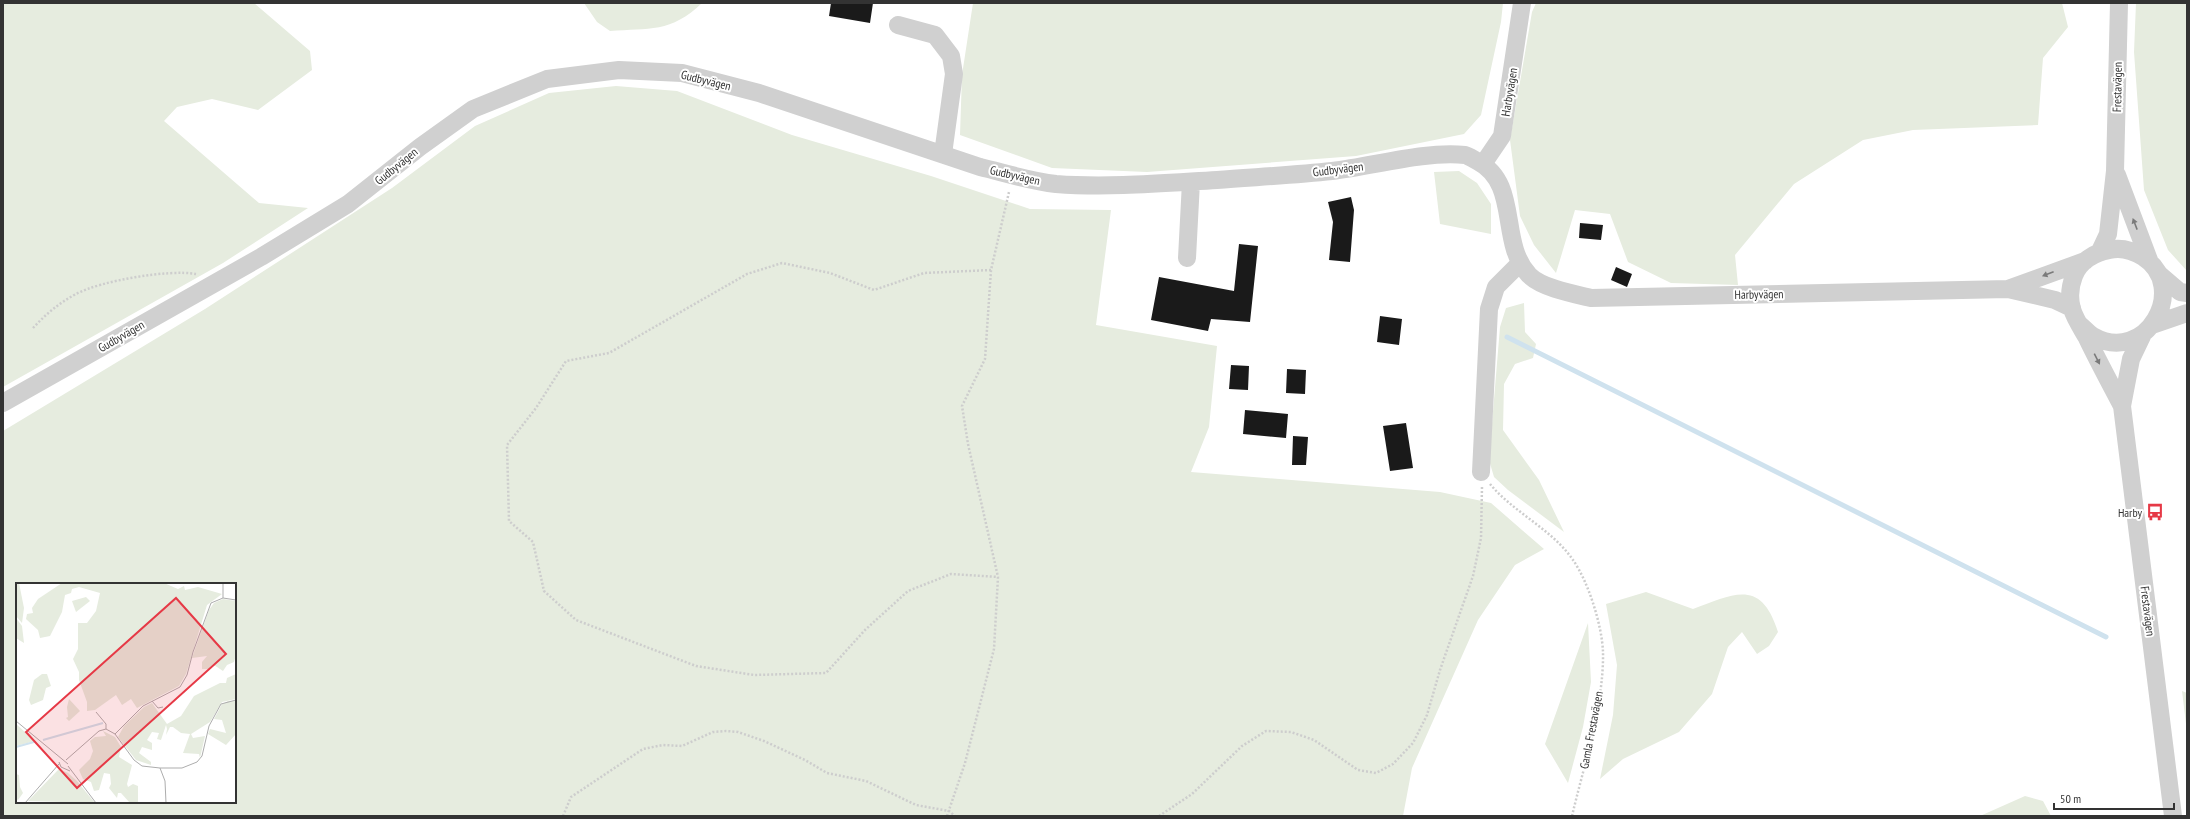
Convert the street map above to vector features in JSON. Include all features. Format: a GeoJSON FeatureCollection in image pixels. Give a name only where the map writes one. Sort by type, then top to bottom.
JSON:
{"type":"FeatureCollection","features":[{"type":"Feature","properties":{"kind":"street","name":"Harbyvägen"},"geometry":{"type":"LineString","coordinates":[[1522,3],[1502,136],[1483,164],[1496,176],[1503,191],[1511,236],[1520,263],[1530,276],[1562,292],[1591,298],[2008,289],[2055,300],[2076,316]]}},
{"type":"Feature","properties":{"kind":"street","name":"Frestavägen"},"geometry":{"type":"LineString","coordinates":[[2092,256],[2108,234],[2115,171],[2119,3]]}},
{"type":"Feature","properties":{"kind":"street"},"geometry":{"type":"LineString","coordinates":[[898,25],[935,35],[951,56],[954,74],[943,154]]}},
{"type":"Feature","properties":{"kind":"street","name":"Gudbyvägen"},"geometry":{"type":"LineString","coordinates":[[3,403],[348,204],[420,147],[473,109],[547,78],[619,70],[682,73],[759,93],[1013,176],[1055,184],[1155,184],[1191,182],[1333,171],[1440,155],[1467,156],[1483,164]]}},
{"type":"Feature","properties":{"kind":"street","name":"Frestavägen"},"geometry":{"type":"LineString","coordinates":[[2115,171],[2154,267]]}},
{"type":"Feature","properties":{"kind":"street"},"geometry":{"type":"LineString","coordinates":[[1187,258],[1191,182]]}},
{"type":"Feature","properties":{"kind":"street"},"geometry":{"type":"LineString","coordinates":[[2187,293],[2180,292],[2154,267],[2134,251],[2117,248],[2092,256],[2074,274],[2070,291],[2076,316],[2092,336],[2109,342],[2126,342],[2187,312]]}},
{"type":"Feature","properties":{"kind":"street","name":"Harbyvägen"},"geometry":{"type":"LineString","coordinates":[[2008,289],[2092,256]]}},
{"type":"Feature","properties":{"kind":"street"},"geometry":{"type":"LineString","coordinates":[[1481,472],[1489,309],[1496,287],[1520,263]]}},
{"type":"Feature","properties":{"kind":"street"},"geometry":{"type":"LineString","coordinates":[[2149,330],[2163,308],[2164,291],[2154,267]]}},
{"type":"Feature","properties":{"kind":"street","name":"Frestavägen"},"geometry":{"type":"LineString","coordinates":[[2076,316],[2122,406]]}},
{"type":"Feature","properties":{"kind":"street","name":"Frestavägen"},"geometry":{"type":"LineString","coordinates":[[2149,330],[2131,359],[2122,406],[2173,816]]}},
{"type":"Feature","properties":{"kind":"path"},"geometry":{"type":"LineString","coordinates":[[947,816],[973,736],[994,649],[998,577],[968,444],[962,406],[985,359],[991,270],[1013,176]]}},
{"type":"Feature","properties":{"kind":"path"},"geometry":{"type":"LineString","coordinates":[[991,270],[924,273],[874,290],[830,273],[782,263],[747,274],[609,353],[566,362],[536,408],[507,445],[509,521],[533,542],[544,591],[576,620],[696,666],[754,675],[826,673],[865,630],[908,591],[951,574],[998,577]]}},
{"type":"Feature","properties":{"kind":"path"},"geometry":{"type":"LineString","coordinates":[[33,328],[54,307],[77,293],[118,281],[169,273],[195,274],[207,286]]}},
{"type":"Feature","properties":{"kind":"path"},"geometry":{"type":"LineString","coordinates":[[1159,816],[1192,794],[1242,746],[1266,731],[1291,732],[1314,740],[1358,770],[1376,773],[1393,764],[1413,743],[1427,715],[1440,670],[1473,576],[1481,538],[1483,505],[1481,472]]}},
{"type":"Feature","properties":{"kind":"path","name":"Gamla Frestavägen"},"geometry":{"type":"LineString","coordinates":[[1481,472],[1494,488],[1555,540],[1573,560],[1591,594],[1603,651],[1598,704],[1572,816]]}},
{"type":"Feature","properties":{"kind":"path"},"geometry":{"type":"LineString","coordinates":[[562,816],[571,797],[643,749],[662,746],[682,746],[713,732],[726,731],[738,732],[764,741],[784,753],[805,760],[827,773],[866,781],[916,805],[949,811],[955,816]]}},
{"type":"Feature","properties":{"kind":"shaded area"},"geometry":{"type":"Polygon","coordinates":[[[3,3],[254,3],[310,51],[312,70],[258,110],[212,99],[177,107],[164,121],[259,203],[308,208],[223,263],[3,387],[3,3]]]}},
{"type":"Feature","properties":{"kind":"shaded area"},"geometry":{"type":"Polygon","coordinates":[[[584,3],[702,3],[691,13],[670,24],[648,29],[610,31],[597,22],[584,3]]]}},
{"type":"Feature","properties":{"kind":"shaded area"},"geometry":{"type":"Polygon","coordinates":[[[973,3],[1503,3],[1501,22],[1481,115],[1464,134],[1356,156],[1147,172],[1052,168],[960,135],[962,75],[973,3]]]}},
{"type":"Feature","properties":{"kind":"shaded area"},"geometry":{"type":"Polygon","coordinates":[[[1536,3],[2062,3],[2068,27],[2043,58],[2038,125],[1913,130],[1863,140],[1794,184],[1735,255],[1738,285],[1671,283],[1628,262],[1610,214],[1575,210],[1556,273],[1534,245],[1520,216],[1510,140],[1532,12],[1536,3]]]}},
{"type":"Feature","properties":{"kind":"shaded area"},"geometry":{"type":"Polygon","coordinates":[[[2136,3],[2187,3],[2187,271],[2168,250],[2144,190],[2134,52],[2136,3]]]}},
{"type":"Feature","properties":{"kind":"shaded area"},"geometry":{"type":"Polygon","coordinates":[[[616,86],[677,91],[792,135],[931,176],[1030,209],[1111,210],[1096,325],[1217,346],[1209,427],[1191,472],[1440,492],[1491,503],[1544,549],[1515,565],[1478,620],[1412,768],[1403,816],[3,816],[3,431],[205,309],[392,188],[475,126],[549,93],[616,86]]]}},
{"type":"Feature","properties":{"kind":"shaded area"},"geometry":{"type":"Polygon","coordinates":[[[1459,171],[1477,183],[1491,204],[1491,234],[1440,224],[1434,172],[1459,171]]]}},
{"type":"Feature","properties":{"kind":"shaded area"},"geometry":{"type":"Polygon","coordinates":[[[1524,303],[1525,332],[1536,344],[1533,358],[1515,364],[1504,384],[1503,430],[1539,480],[1564,532],[1508,490],[1494,477],[1489,460],[1500,327],[1506,308],[1524,303]]]}},
{"type":"Feature","properties":{"kind":"shaded area"},"geometry":{"type":"Polygon","coordinates":[[[1646,592],[1693,609],[1733,595],[1754,597],[1763,604],[1771,615],[1778,632],[1769,646],[1757,654],[1742,632],[1728,647],[1712,694],[1679,732],[1623,759],[1600,779],[1613,715],[1617,665],[1606,604],[1646,592]]]}},
{"type":"Feature","properties":{"kind":"shaded area"},"geometry":{"type":"Polygon","coordinates":[[[1588,623],[1591,682],[1583,727],[1568,783],[1545,744],[1588,623]]]}},
{"type":"Feature","properties":{"kind":"shaded area"},"geometry":{"type":"Polygon","coordinates":[[[2182,691],[2187,693],[2187,732],[2182,691]]]}},
{"type":"Feature","properties":{"kind":"shaded area"},"geometry":{"type":"Polygon","coordinates":[[[2025,796],[2043,801],[2051,816],[1980,816],[2025,796]]]}},
{"type":"Feature","properties":{"kind":"building"},"geometry":{"type":"Polygon","coordinates":[[[831,3],[873,3],[870,23],[829,16],[831,3]]]}},
{"type":"Feature","properties":{"kind":"building"},"geometry":{"type":"Polygon","coordinates":[[[1351,197],[1354,210],[1350,262],[1329,260],[1333,222],[1328,202],[1351,197]]]}},
{"type":"Feature","properties":{"kind":"building"},"geometry":{"type":"Polygon","coordinates":[[[1580,223],[1603,225],[1601,240],[1579,238],[1580,223]]]}},
{"type":"Feature","properties":{"kind":"building"},"geometry":{"type":"Polygon","coordinates":[[[1239,244],[1258,246],[1250,322],[1211,319],[1208,331],[1151,320],[1159,277],[1234,291],[1239,244]]]}},
{"type":"Feature","properties":{"kind":"building"},"geometry":{"type":"Polygon","coordinates":[[[1616,267],[1632,274],[1627,287],[1611,280],[1616,267]]]}},
{"type":"Feature","properties":{"kind":"building"},"geometry":{"type":"Polygon","coordinates":[[[1380,316],[1402,319],[1399,345],[1377,342],[1380,316]]]}},
{"type":"Feature","properties":{"kind":"building"},"geometry":{"type":"Polygon","coordinates":[[[1231,365],[1249,366],[1248,390],[1229,389],[1231,365]]]}},
{"type":"Feature","properties":{"kind":"building"},"geometry":{"type":"Polygon","coordinates":[[[1287,369],[1306,370],[1305,394],[1286,393],[1287,369]]]}},
{"type":"Feature","properties":{"kind":"building"},"geometry":{"type":"Polygon","coordinates":[[[1245,410],[1288,414],[1286,438],[1243,434],[1245,410]]]}},
{"type":"Feature","properties":{"kind":"building"},"geometry":{"type":"Polygon","coordinates":[[[1406,423],[1413,468],[1390,471],[1383,426],[1406,423]]]}},
{"type":"Feature","properties":{"kind":"building"},"geometry":{"type":"Polygon","coordinates":[[[1293,436],[1308,437],[1306,465],[1292,465],[1293,436]]]}},
{"type":"Feature","properties":{"kind":"waterway"},"geometry":{"type":"LineString","coordinates":[[1507,337],[2106,637]]}},
{"type":"Feature","properties":{"kind":"place","name":"Harby"},"geometry":{"type":"Point","coordinates":[2155,512]}}]}
